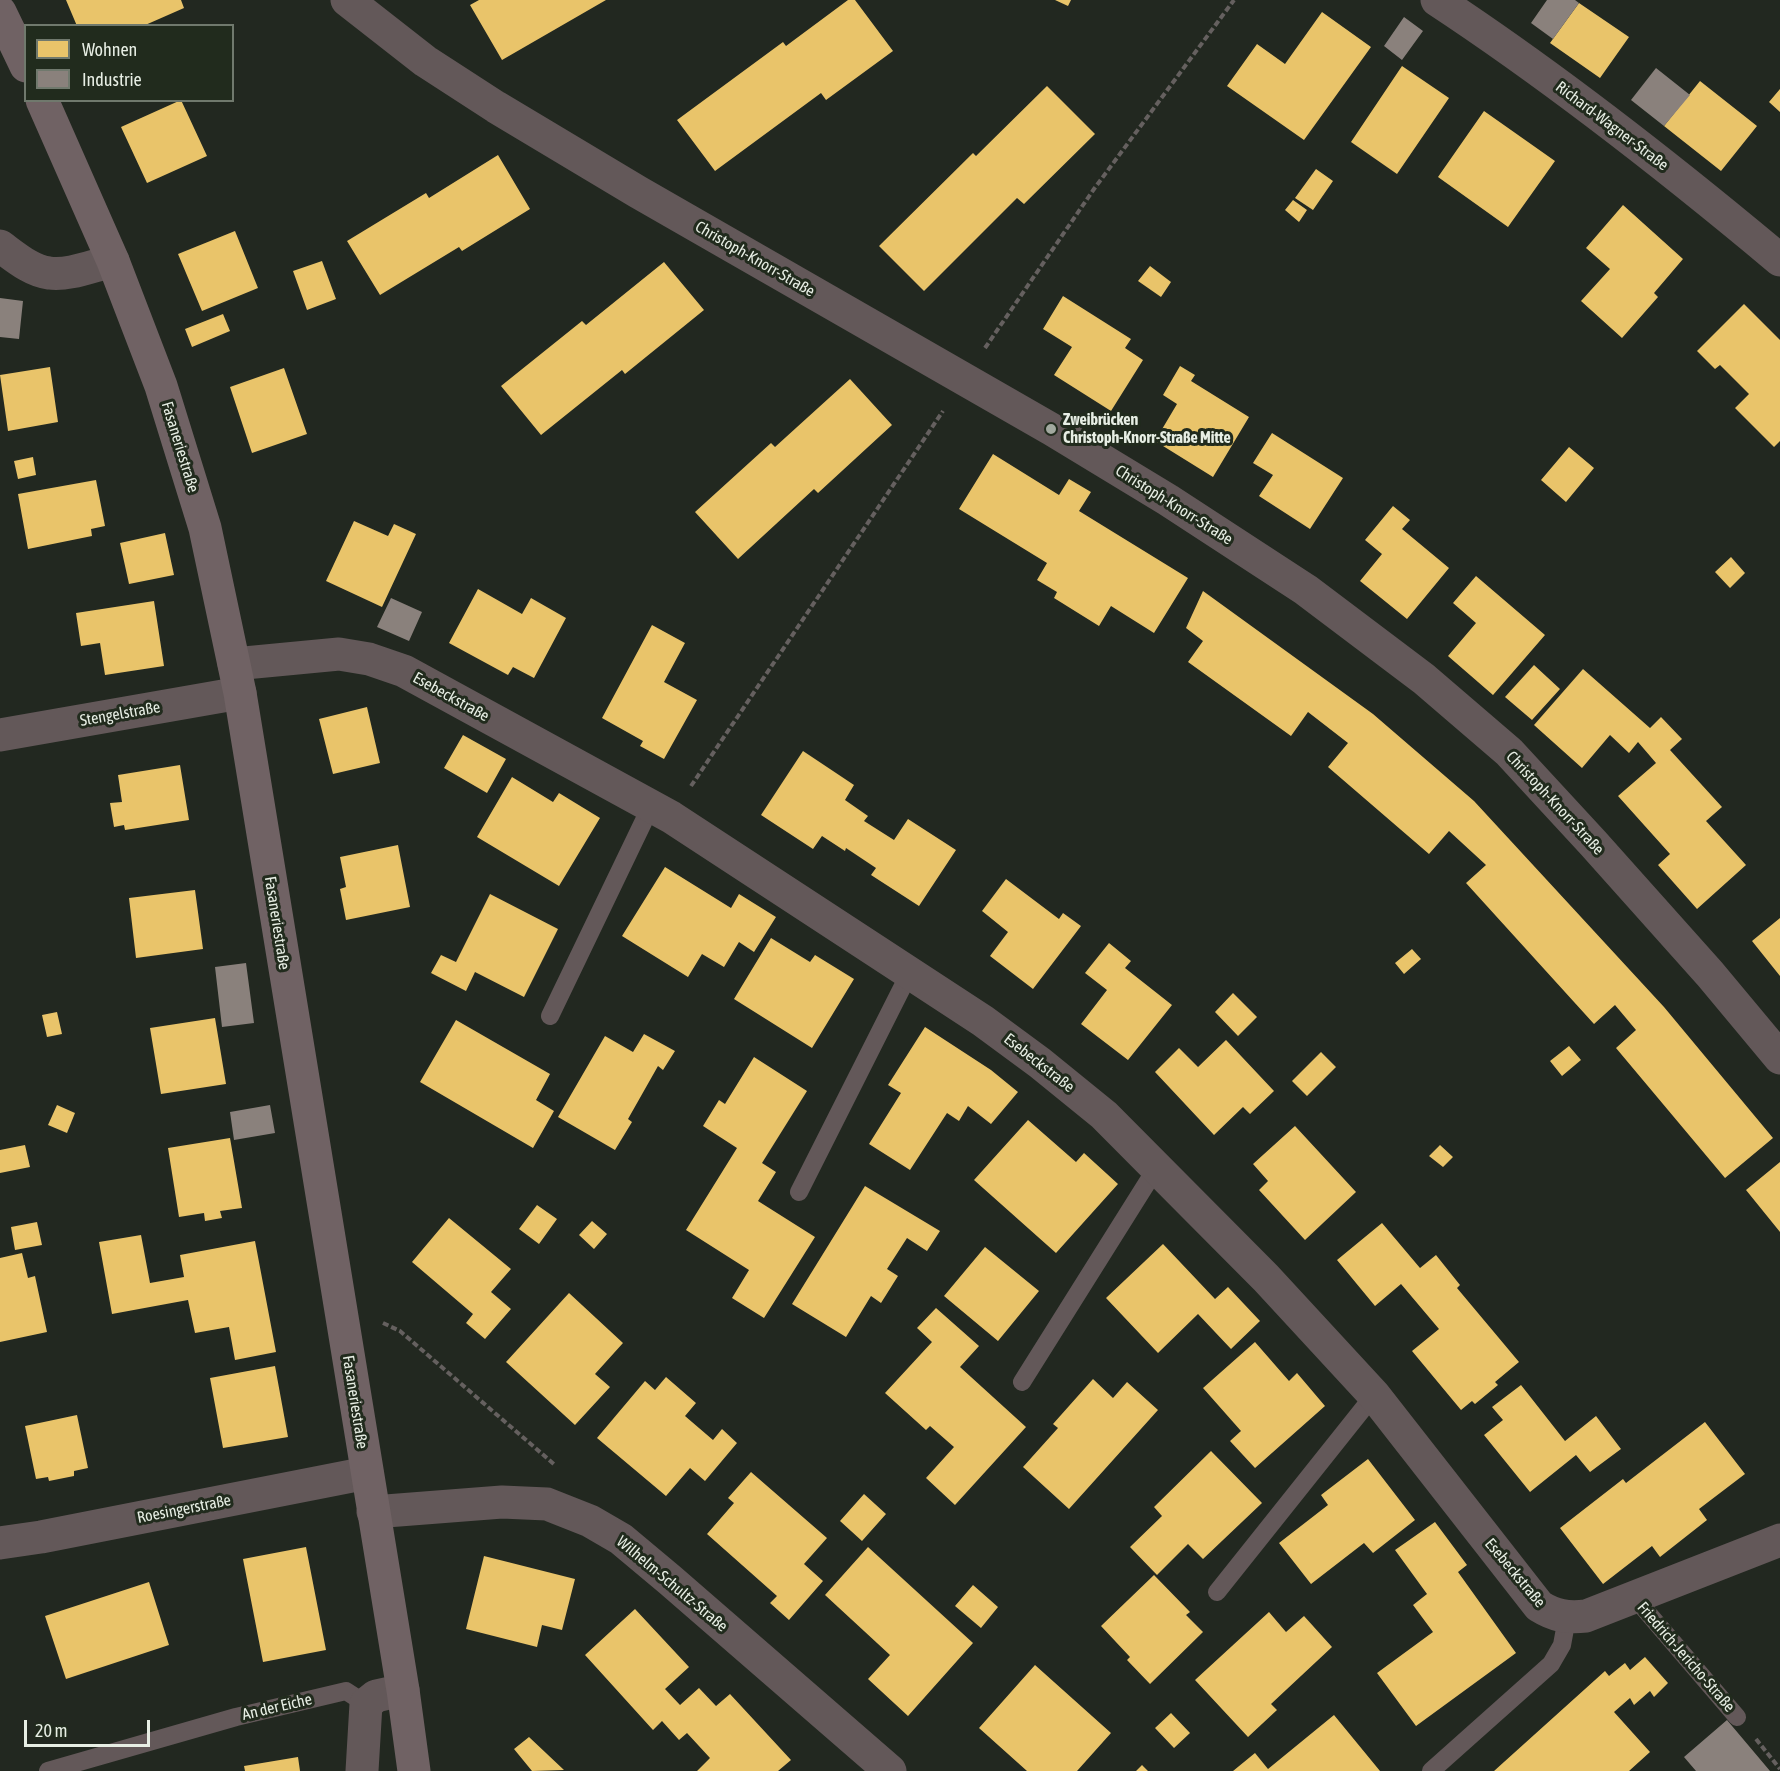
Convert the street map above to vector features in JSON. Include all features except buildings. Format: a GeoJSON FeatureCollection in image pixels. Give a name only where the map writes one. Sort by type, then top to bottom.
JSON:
{"type":"FeatureCollection","features":[{"type":"Feature","properties":{"kind":"street","name":"Christoph-Knorr-Straße"},"geometry":{"type":"LineString","coordinates":[[347,0],[425,61],[496,107],[1168,500],[1306,590],[1424,679],[1516,761],[1710,974],[1780,1058]]}},
{"type":"Feature","properties":{"kind":"street","name":"Richard-Wagner-Straße"},"geometry":{"type":"LineString","coordinates":[[1437,0],[1579,99],[1702,195],[1780,260]]}},
{"type":"Feature","properties":{"kind":"street"},"geometry":{"type":"LineString","coordinates":[[0,12],[24,62]]}},
{"type":"Feature","properties":{"kind":"street","name":"Fasaneriestraße"},"geometry":{"type":"LineString","coordinates":[[43,102],[113,261],[161,386],[205,528],[237,679],[403,1690],[414,1771]]}},
{"type":"Feature","properties":{"kind":"street"},"geometry":{"type":"LineString","coordinates":[[0,246],[26,264],[48,273],[71,271],[113,261]]}},
{"type":"Feature","properties":{"kind":"street","name":"Esebeckstraße"},"geometry":{"type":"LineString","coordinates":[[237,679],[339,654],[369,659],[404,671],[661,812],[983,1021],[1040,1063],[1104,1115],[1266,1278],[1374,1395],[1539,1606],[1552,1614],[1568,1618]]}},
{"type":"Feature","properties":{"kind":"street","name":"Stengelstraße"},"geometry":{"type":"LineString","coordinates":[[0,735],[237,679]]}},
{"type":"Feature","properties":{"kind":"street","name":"Roesingerstraße"},"geometry":{"type":"LineString","coordinates":[[0,1543],[367,1473]]}},
{"type":"Feature","properties":{"kind":"street","name":"Wilhelm-Schultz-Straße"},"geometry":{"type":"LineString","coordinates":[[373,1512],[502,1502],[547,1504],[590,1521],[621,1539],[890,1771]]}},
{"type":"Feature","properties":{"kind":"street"},"geometry":{"type":"LineString","coordinates":[[1568,1618],[1586,1616],[1635,1598],[1780,1540]]}},
{"type":"Feature","properties":{"kind":"street"},"geometry":{"type":"LineString","coordinates":[[362,1771],[366,1704],[376,1696],[403,1690]]}},
{"type":"Feature","properties":{"kind":"lane"},"geometry":{"type":"LineString","coordinates":[[550,1017],[661,812]]}},
{"type":"Feature","properties":{"kind":"lane"},"geometry":{"type":"LineString","coordinates":[[799,1192],[910,972]]}},
{"type":"Feature","properties":{"kind":"lane"},"geometry":{"type":"LineString","coordinates":[[1022,1382],[1157,1167]]}},
{"type":"Feature","properties":{"kind":"lane"},"geometry":{"type":"LineString","coordinates":[[1217,1592],[1374,1395]]}},
{"type":"Feature","properties":{"kind":"lane","name":"Friedrich-Jericho-Straße"},"geometry":{"type":"LineString","coordinates":[[1635,1598],[1737,1716]]}},
{"type":"Feature","properties":{"kind":"lane"},"geometry":{"type":"LineString","coordinates":[[1431,1771],[1551,1664],[1562,1645],[1568,1618]]}},
{"type":"Feature","properties":{"kind":"lane","name":"An der Eiche"},"geometry":{"type":"LineString","coordinates":[[48,1771],[236,1717],[346,1691],[366,1704]]}},
{"type":"Feature","properties":{"kind":"path"},"geometry":{"type":"LineString","coordinates":[[661,812],[1094,189],[1234,0]]}},
{"type":"Feature","properties":{"kind":"path"},"geometry":{"type":"LineString","coordinates":[[341,1315],[379,1321],[399,1331],[561,1470]]}},
{"type":"Feature","properties":{"kind":"place","name":"Zweibrücken Christoph-Knorr-Straße Mitte"},"geometry":{"type":"Point","coordinates":[1051,429]}}]}
